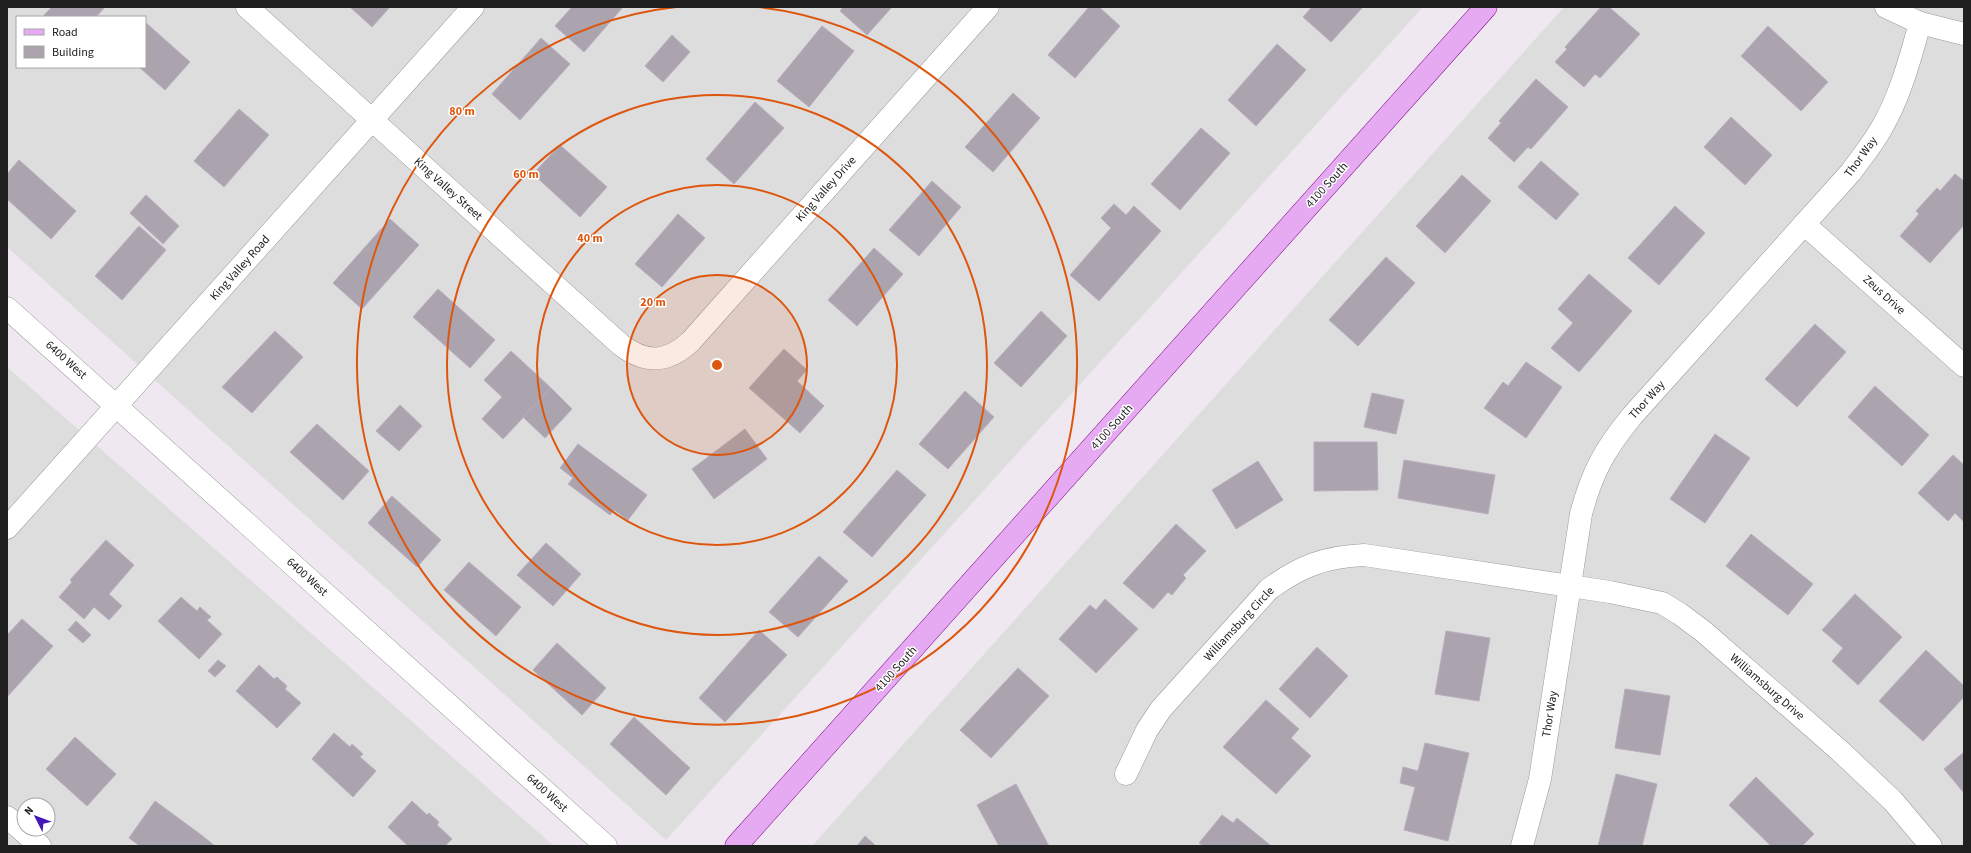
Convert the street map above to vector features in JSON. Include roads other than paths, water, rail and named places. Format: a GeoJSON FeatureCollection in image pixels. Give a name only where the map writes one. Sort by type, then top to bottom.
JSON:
{"type":"FeatureCollection","features":[{"type":"Feature","properties":{"kind":"main road","name":"4100 South"},"geometry":{"type":"LineString","coordinates":[[736,846],[1486,7]]}},
{"type":"Feature","properties":{"kind":"street","name":"King Valley Street"},"geometry":{"type":"LineString","coordinates":[[247,7],[621,345],[637,355],[657,359]]}},
{"type":"Feature","properties":{"kind":"street","name":"King Valley Road"},"geometry":{"type":"LineString","coordinates":[[7,528],[473,7]]}},
{"type":"Feature","properties":{"kind":"street","name":"King Valley Drive"},"geometry":{"type":"LineString","coordinates":[[657,359],[675,353],[691,341],[988,7]]}},
{"type":"Feature","properties":{"kind":"street"},"geometry":{"type":"LineString","coordinates":[[1886,7],[1920,23],[1964,34]]}},
{"type":"Feature","properties":{"kind":"street","name":"Thor Way"},"geometry":{"type":"LineString","coordinates":[[1522,846],[1540,779],[1582,514],[1588,487],[1599,462],[1613,440],[1851,172],[1881,129],[1895,100],[1920,23]]}},
{"type":"Feature","properties":{"kind":"street","name":"Zeus Drive"},"geometry":{"type":"LineString","coordinates":[[1804,224],[1964,366]]}},
{"type":"Feature","properties":{"kind":"street","name":"6400 West"},"geometry":{"type":"LineString","coordinates":[[7,308],[606,846]]}},
{"type":"Feature","properties":{"kind":"street","name":"Williamsburg Circle"},"geometry":{"type":"LineString","coordinates":[[1126,774],[1147,730],[1161,709],[1269,589],[1288,575],[1310,564],[1328,558],[1364,555],[1570,586]]}},
{"type":"Feature","properties":{"kind":"street","name":"Williamsburg Drive"},"geometry":{"type":"LineString","coordinates":[[1570,586],[1643,598],[1662,603],[1680,614],[1704,632],[1859,768],[1893,802],[1931,846]]}},
{"type":"Feature","properties":{"kind":"street"},"geometry":{"type":"LineString","coordinates":[[7,817],[40,846]]}}]}
